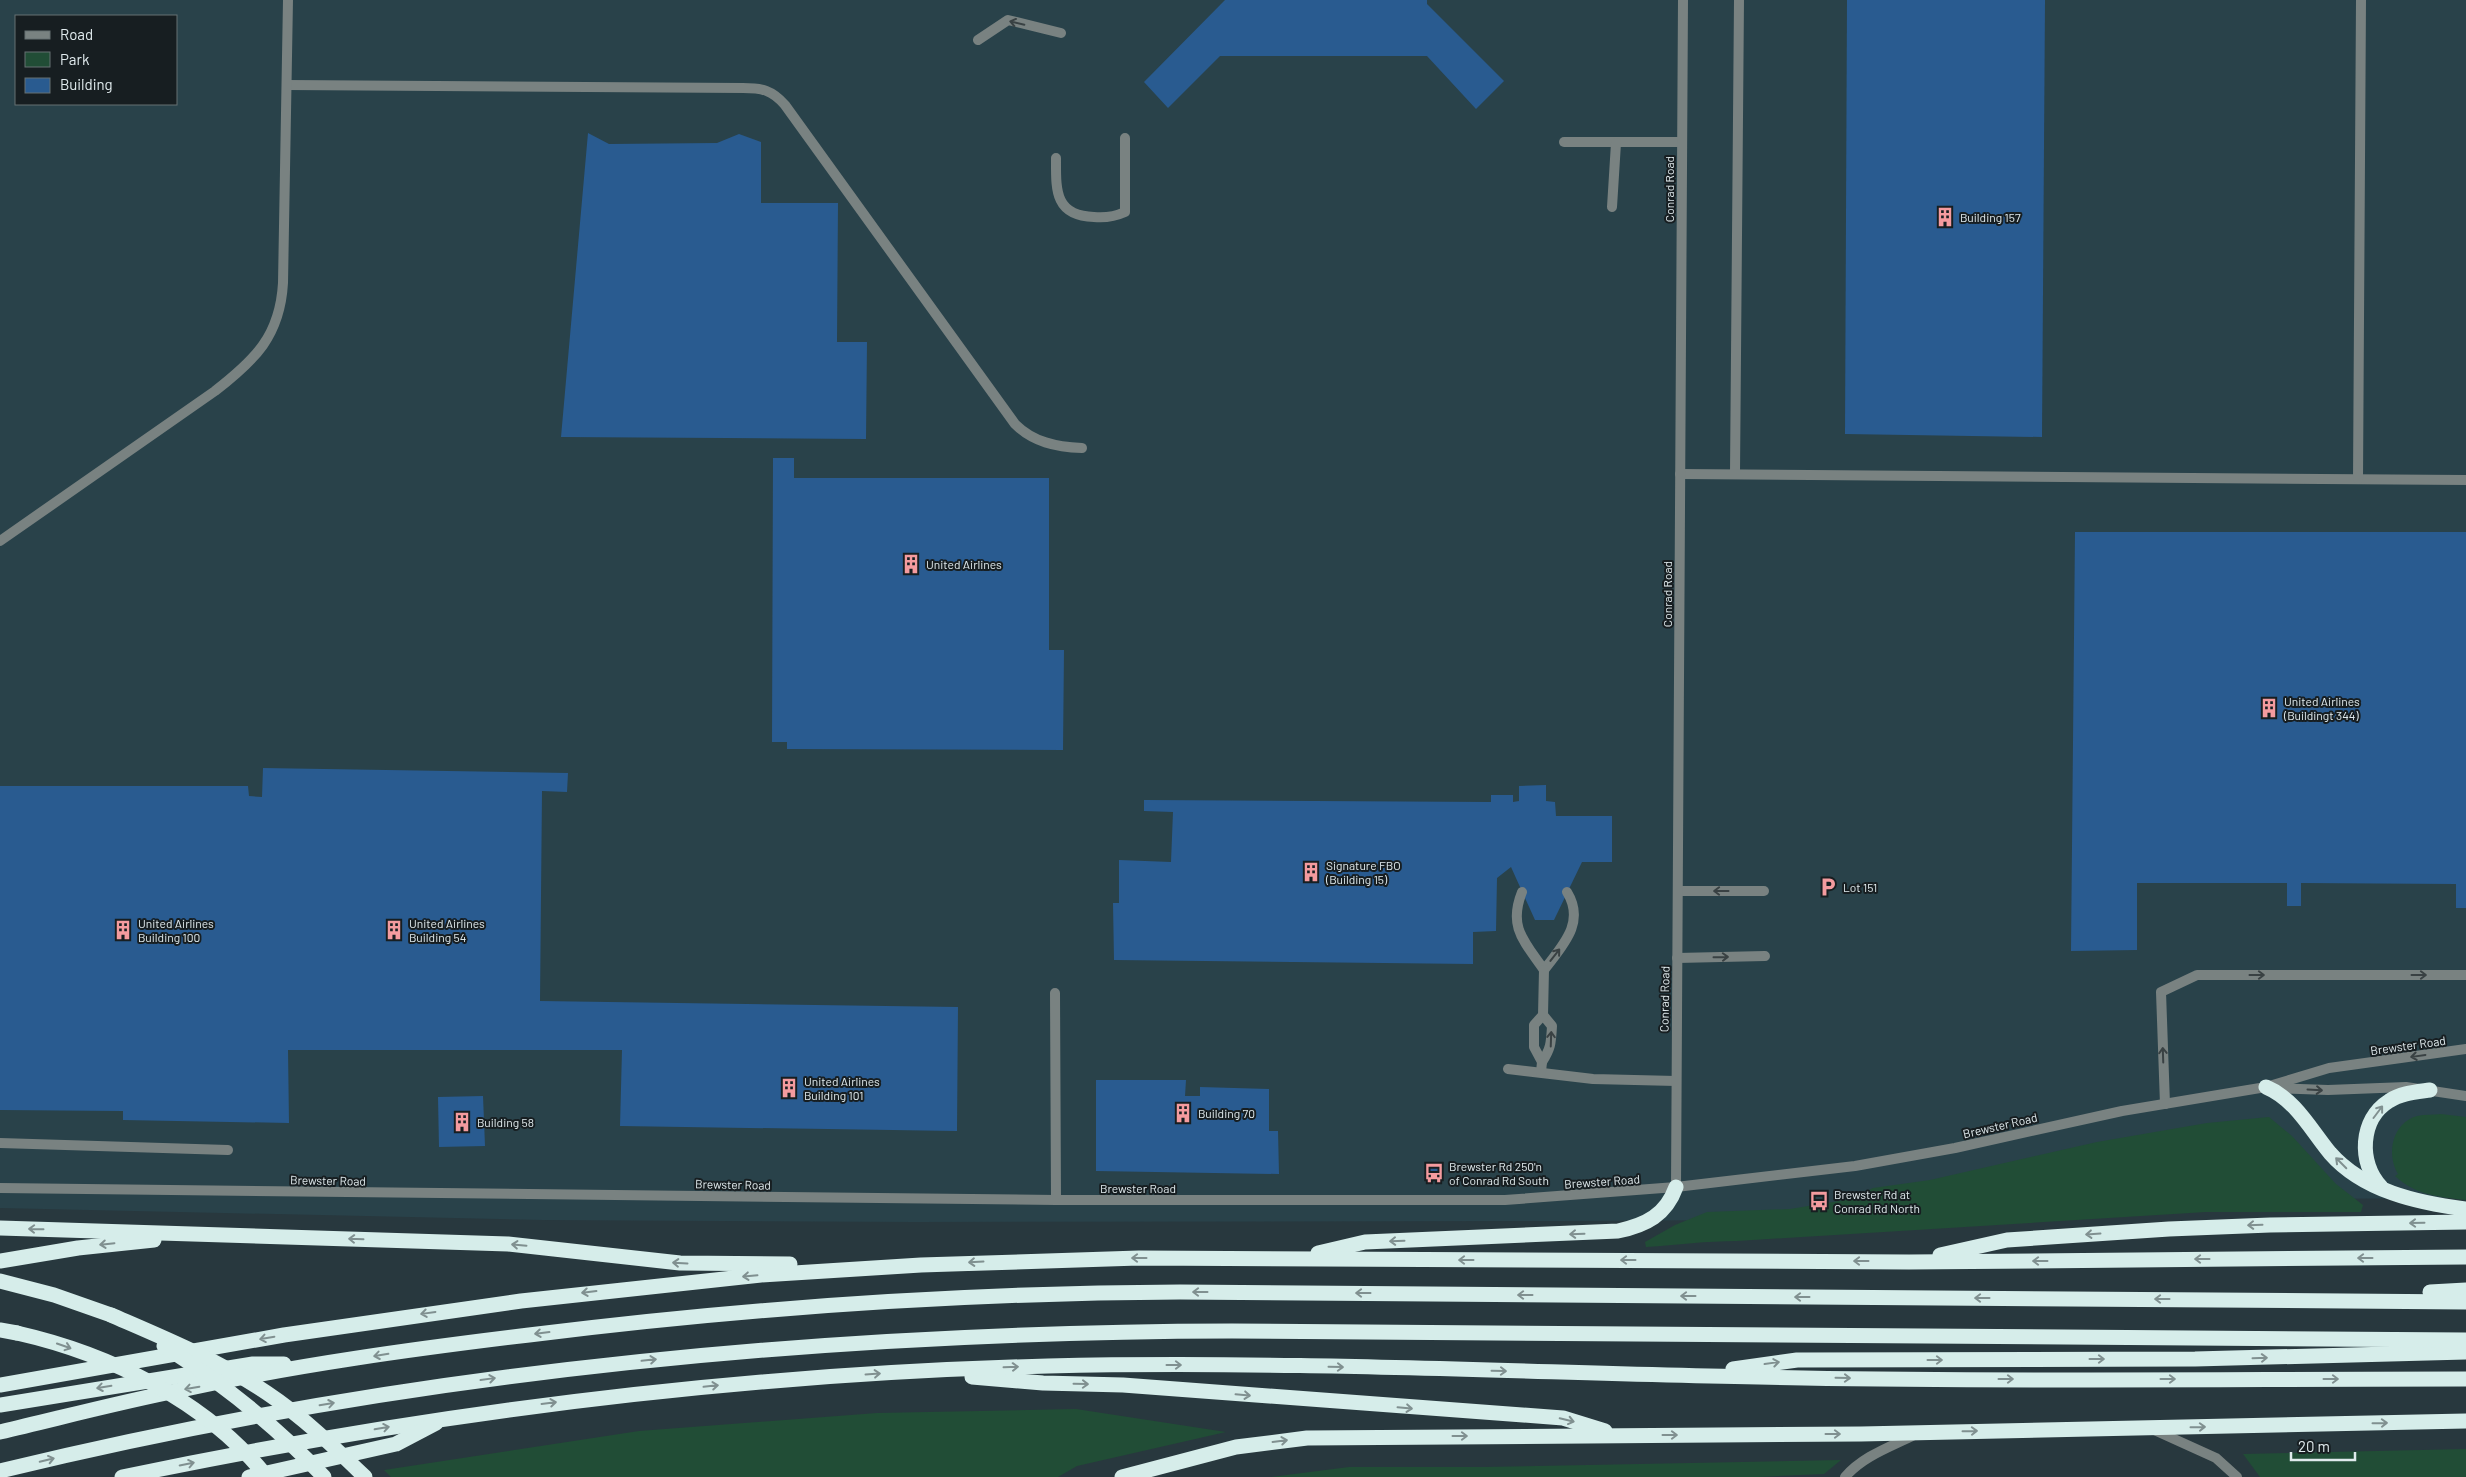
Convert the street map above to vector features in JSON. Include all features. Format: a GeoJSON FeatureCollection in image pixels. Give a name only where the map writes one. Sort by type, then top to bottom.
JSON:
{"type":"FeatureCollection","features":[{"type":"Feature","properties":{"kind":"highway"},"geometry":{"type":"LineString","coordinates":[[2266,1087],[2275,1091],[2292,1106],[2350,1173],[2407,1198],[2466,1210]]}},
{"type":"Feature","properties":{"kind":"highway"},"geometry":{"type":"LineString","coordinates":[[2382,1188],[2374,1179],[2365,1157],[2368,1130],[2374,1116],[2381,1107],[2400,1095],[2430,1090]]}},
{"type":"Feature","properties":{"kind":"highway"},"geometry":{"type":"LineString","coordinates":[[1292,1259],[1365,1242],[1618,1232],[1653,1219],[1668,1204],[1676,1187]]}},
{"type":"Feature","properties":{"kind":"highway"},"geometry":{"type":"LineString","coordinates":[[1909,1262],[2007,1240],[2262,1225],[2466,1222]]}},
{"type":"Feature","properties":{"kind":"highway"},"geometry":{"type":"LineString","coordinates":[[0,1228],[508,1244],[680,1263],[921,1265]]}},
{"type":"Feature","properties":{"kind":"highway"},"geometry":{"type":"LineString","coordinates":[[0,1261],[110,1244],[242,1235]]}},
{"type":"Feature","properties":{"kind":"highway"},"geometry":{"type":"LineString","coordinates":[[0,1386],[301,1332],[503,1303],[693,1282],[921,1265],[1059,1259],[1909,1262],[2466,1257]]}},
{"type":"Feature","properties":{"kind":"highway"},"geometry":{"type":"LineString","coordinates":[[0,1281],[54,1295],[111,1315],[197,1353],[252,1383],[298,1416],[365,1477]]}},
{"type":"Feature","properties":{"kind":"highway"},"geometry":{"type":"LineString","coordinates":[[2281,1300],[2466,1290]]}},
{"type":"Feature","properties":{"kind":"highway"},"geometry":{"type":"LineString","coordinates":[[0,1432],[180,1390],[326,1363],[480,1341],[670,1318],[890,1301],[1043,1293],[1190,1292],[2466,1302]]}},
{"type":"Feature","properties":{"kind":"highway"},"geometry":{"type":"LineString","coordinates":[[111,1315],[178,1355],[227,1391],[287,1440],[324,1477]]}},
{"type":"Feature","properties":{"kind":"highway"},"geometry":{"type":"LineString","coordinates":[[0,1330],[17,1333],[89,1355],[159,1387],[221,1430],[267,1477]]}},
{"type":"Feature","properties":{"kind":"highway"},"geometry":{"type":"LineString","coordinates":[[0,1471],[241,1419],[455,1384],[671,1357],[907,1338],[1078,1332],[1232,1331],[2466,1340]]}},
{"type":"Feature","properties":{"kind":"highway"},"geometry":{"type":"LineString","coordinates":[[1690,1375],[1797,1360],[2195,1359],[2466,1352]]}},
{"type":"Feature","properties":{"kind":"highway"},"geometry":{"type":"LineString","coordinates":[[0,1405],[253,1364],[326,1363]]}},
{"type":"Feature","properties":{"kind":"highway"},"geometry":{"type":"LineString","coordinates":[[122,1477],[288,1445],[449,1417],[569,1401],[691,1388],[910,1372],[1046,1366],[1197,1364],[1968,1379],[2466,1379]]}},
{"type":"Feature","properties":{"kind":"highway"},"geometry":{"type":"LineString","coordinates":[[910,1372],[1043,1383],[1123,1385],[1563,1418],[1622,1435]]}},
{"type":"Feature","properties":{"kind":"highway"},"geometry":{"type":"LineString","coordinates":[[249,1477],[396,1444],[449,1417]]}},
{"type":"Feature","properties":{"kind":"highway"},"geometry":{"type":"LineString","coordinates":[[1122,1477],[1215,1452],[1307,1438],[1921,1432],[2466,1421]]}},
{"type":"Feature","properties":{"kind":"highway"},"geometry":{"type":"LineString","coordinates":[[1148,1477],[1215,1452]]}},
{"type":"Feature","properties":{"kind":"street"},"geometry":{"type":"LineString","coordinates":[[0,541],[215,391],[245,367],[268,339],[280,310],[282,296],[288,0]]}},
{"type":"Feature","properties":{"kind":"street","name":"Conrad Road"},"geometry":{"type":"LineString","coordinates":[[1676,1187],[1683,0]]}},
{"type":"Feature","properties":{"kind":"street"},"geometry":{"type":"LineString","coordinates":[[1735,473],[1739,0]]}},
{"type":"Feature","properties":{"kind":"street"},"geometry":{"type":"LineString","coordinates":[[2358,479],[2361,0]]}},
{"type":"Feature","properties":{"kind":"street"},"geometry":{"type":"LineString","coordinates":[[978,40],[1008,20],[1061,33]]}},
{"type":"Feature","properties":{"kind":"street"},"geometry":{"type":"LineString","coordinates":[[286,85],[743,88],[772,92],[785,105],[1015,424],[1022,431],[1041,442],[1082,448]]}},
{"type":"Feature","properties":{"kind":"street"},"geometry":{"type":"LineString","coordinates":[[1056,158],[1056,188],[1064,206],[1077,215],[1084,217],[1116,216],[1125,212],[1125,138]]}},
{"type":"Feature","properties":{"kind":"street"},"geometry":{"type":"LineString","coordinates":[[1564,142],[1682,142]]}},
{"type":"Feature","properties":{"kind":"street"},"geometry":{"type":"LineString","coordinates":[[1612,207],[1616,143]]}},
{"type":"Feature","properties":{"kind":"street"},"geometry":{"type":"LineString","coordinates":[[1680,474],[2466,480]]}},
{"type":"Feature","properties":{"kind":"street"},"geometry":{"type":"LineString","coordinates":[[1678,891],[1764,891]]}},
{"type":"Feature","properties":{"kind":"street"},"geometry":{"type":"LineString","coordinates":[[1522,892],[1515,914],[1518,928],[1544,970],[1543,1016],[1552,1026],[1551,1047],[1541,1067]]}},
{"type":"Feature","properties":{"kind":"street"},"geometry":{"type":"LineString","coordinates":[[1544,970],[1564,944],[1573,926],[1575,912],[1573,902],[1567,892]]}},
{"type":"Feature","properties":{"kind":"street"},"geometry":{"type":"LineString","coordinates":[[1677,958],[1765,956]]}},
{"type":"Feature","properties":{"kind":"street"},"geometry":{"type":"LineString","coordinates":[[2165,1104],[2161,992],[2198,975],[2466,975]]}},
{"type":"Feature","properties":{"kind":"street"},"geometry":{"type":"LineString","coordinates":[[1055,993],[1056,1200]]}},
{"type":"Feature","properties":{"kind":"street"},"geometry":{"type":"LineString","coordinates":[[1541,1067],[1534,1047],[1534,1025],[1543,1016]]}},
{"type":"Feature","properties":{"kind":"street","name":"Brewster Road"},"geometry":{"type":"LineString","coordinates":[[0,1188],[1056,1200],[1479,1201],[1676,1187],[1900,1159],[2165,1104],[2266,1087],[2329,1068],[2466,1049]]}},
{"type":"Feature","properties":{"kind":"street"},"geometry":{"type":"LineString","coordinates":[[1508,1069],[1541,1067],[1602,1080],[1676,1081]]}},
{"type":"Feature","properties":{"kind":"street","name":"Brewster Road"},"geometry":{"type":"LineString","coordinates":[[2266,1087],[2328,1090],[2386,1086],[2466,1096]]}},
{"type":"Feature","properties":{"kind":"street"},"geometry":{"type":"LineString","coordinates":[[0,1143],[228,1150]]}},
{"type":"Feature","properties":{"kind":"street"},"geometry":{"type":"LineString","coordinates":[[2149,1428],[2216,1458],[2237,1477]]}},
{"type":"Feature","properties":{"kind":"street"},"geometry":{"type":"LineString","coordinates":[[1845,1477],[1854,1467],[1868,1458],[1921,1432]]}},
{"type":"Feature","properties":{"kind":"shaded area"},"geometry":{"type":"Polygon","coordinates":[[[0,0],[2466,0],[2466,1198],[2287,1199],[1923,1219],[915,1222],[544,1220],[0,1208],[0,0]]]}},
{"type":"Feature","properties":{"kind":"green space"},"geometry":{"type":"Polygon","coordinates":[[[2441,1114],[2466,1117],[2466,1200],[2437,1196],[2419,1191],[2395,1176],[2398,1174],[2394,1166],[2392,1149],[2397,1132],[2402,1125],[2417,1116],[2441,1114]]]}},
{"type":"Feature","properties":{"kind":"green space"},"geometry":{"type":"Polygon","coordinates":[[[2269,1117],[2292,1136],[2336,1184],[2363,1205],[2361,1212],[2206,1212],[1646,1247],[1645,1242],[1675,1225],[1707,1212],[1790,1209],[1851,1199],[1873,1188],[1930,1180],[2097,1142],[2207,1123],[2269,1117]]]}},
{"type":"Feature","properties":{"kind":"green space"},"geometry":{"type":"Polygon","coordinates":[[[1076,1409],[1226,1432],[1077,1466],[1058,1477],[391,1477],[384,1470],[639,1431],[877,1413],[1076,1409]]]}},
{"type":"Feature","properties":{"kind":"green space"},"geometry":{"type":"Polygon","coordinates":[[[2466,1449],[2466,1477],[2260,1477],[2243,1454],[2466,1449]]]}},
{"type":"Feature","properties":{"kind":"green space"},"geometry":{"type":"Polygon","coordinates":[[[1841,1460],[1824,1474],[1759,1477],[1271,1477],[1349,1467],[1484,1467],[1841,1460]]]}},
{"type":"Feature","properties":{"kind":"building"},"geometry":{"type":"Polygon","coordinates":[[[1225,0],[1427,0],[1427,4],[1504,81],[1476,109],[1427,56],[1220,56],[1168,108],[1144,82],[1225,0]]]}},
{"type":"Feature","properties":{"kind":"building","name":"Building 157"},"geometry":{"type":"Polygon","coordinates":[[[1847,0],[2045,0],[2042,437],[1845,434],[1847,0]]]}},
{"type":"Feature","properties":{"kind":"building"},"geometry":{"type":"Polygon","coordinates":[[[588,133],[609,144],[717,143],[739,134],[761,142],[761,203],[838,203],[837,342],[867,342],[866,439],[561,437],[588,133]]]}},
{"type":"Feature","properties":{"kind":"building","name":"United Airlines"},"geometry":{"type":"Polygon","coordinates":[[[773,458],[794,458],[794,478],[1049,478],[1049,650],[1064,650],[1063,750],[787,749],[787,742],[772,742],[773,458]]]}},
{"type":"Feature","properties":{"kind":"building","name":"United Airlines (Buildingt 344)"},"geometry":{"type":"Polygon","coordinates":[[[2075,532],[2466,532],[2466,908],[2456,908],[2456,884],[2301,883],[2301,906],[2287,906],[2287,883],[2137,883],[2137,950],[2071,951],[2075,532]]]}},
{"type":"Feature","properties":{"kind":"building"},"geometry":{"type":"Polygon","coordinates":[[[263,768],[568,773],[567,792],[542,791],[540,1001],[958,1007],[957,1131],[620,1126],[622,1050],[288,1050],[289,1123],[123,1120],[123,1111],[0,1110],[0,786],[248,786],[249,796],[262,797],[263,768]]]}},
{"type":"Feature","properties":{"kind":"building","name":"Signature FBO (Building 15)"},"geometry":{"type":"Polygon","coordinates":[[[1546,785],[1546,801],[1555,802],[1556,816],[1612,816],[1612,862],[1582,862],[1554,920],[1535,920],[1511,867],[1497,878],[1496,931],[1473,932],[1473,964],[1114,960],[1113,903],[1119,903],[1119,860],[1171,862],[1173,812],[1144,811],[1144,800],[1491,802],[1491,795],[1513,795],[1513,802],[1519,801],[1519,786],[1546,785]]]}},
{"type":"Feature","properties":{"kind":"building","name":"Building 70"},"geometry":{"type":"Polygon","coordinates":[[[1096,1080],[1186,1080],[1185,1096],[1200,1096],[1200,1087],[1269,1089],[1269,1131],[1278,1131],[1279,1174],[1096,1171],[1096,1080]]]}},
{"type":"Feature","properties":{"kind":"building","name":"Building 58"},"geometry":{"type":"Polygon","coordinates":[[[483,1096],[485,1146],[439,1147],[438,1097],[483,1096]]]}},
{"type":"Feature","properties":{"kind":"building"},"geometry":{"type":"Polygon","coordinates":[[[1429,1166],[1441,1166],[1441,1171],[1429,1171],[1429,1166]]]}},
{"type":"Feature","properties":{"kind":"place","name":"Building 157"},"geometry":{"type":"Point","coordinates":[1945,217]}},
{"type":"Feature","properties":{"kind":"place","name":"United Airlines"},"geometry":{"type":"Point","coordinates":[911,564]}},
{"type":"Feature","properties":{"kind":"place","name":"United Airlines (Buildingt 344)"},"geometry":{"type":"Point","coordinates":[2269,708]}},
{"type":"Feature","properties":{"kind":"place","name":"Signature FBO (Building 15)"},"geometry":{"type":"Point","coordinates":[1311,872]}},
{"type":"Feature","properties":{"kind":"place","name":"Lot 151"},"geometry":{"type":"Point","coordinates":[1828,887]}},
{"type":"Feature","properties":{"kind":"place","name":"United Airlines Building 100"},"geometry":{"type":"Point","coordinates":[123,930]}},
{"type":"Feature","properties":{"kind":"place","name":"United Airlines Building 54"},"geometry":{"type":"Point","coordinates":[394,930]}},
{"type":"Feature","properties":{"kind":"place","name":"United Airlines Building 101"},"geometry":{"type":"Point","coordinates":[789,1088]}},
{"type":"Feature","properties":{"kind":"place","name":"Building 70"},"geometry":{"type":"Point","coordinates":[1183,1113]}},
{"type":"Feature","properties":{"kind":"place","name":"Building 58"},"geometry":{"type":"Point","coordinates":[462,1122]}},
{"type":"Feature","properties":{"kind":"place","name":"Brewster Rd 250'n of Conrad Rd South"},"geometry":{"type":"Point","coordinates":[1434,1173]}},
{"type":"Feature","properties":{"kind":"place","name":"Brewster Rd at Conrad Rd North"},"geometry":{"type":"Point","coordinates":[1819,1201]}}]}
